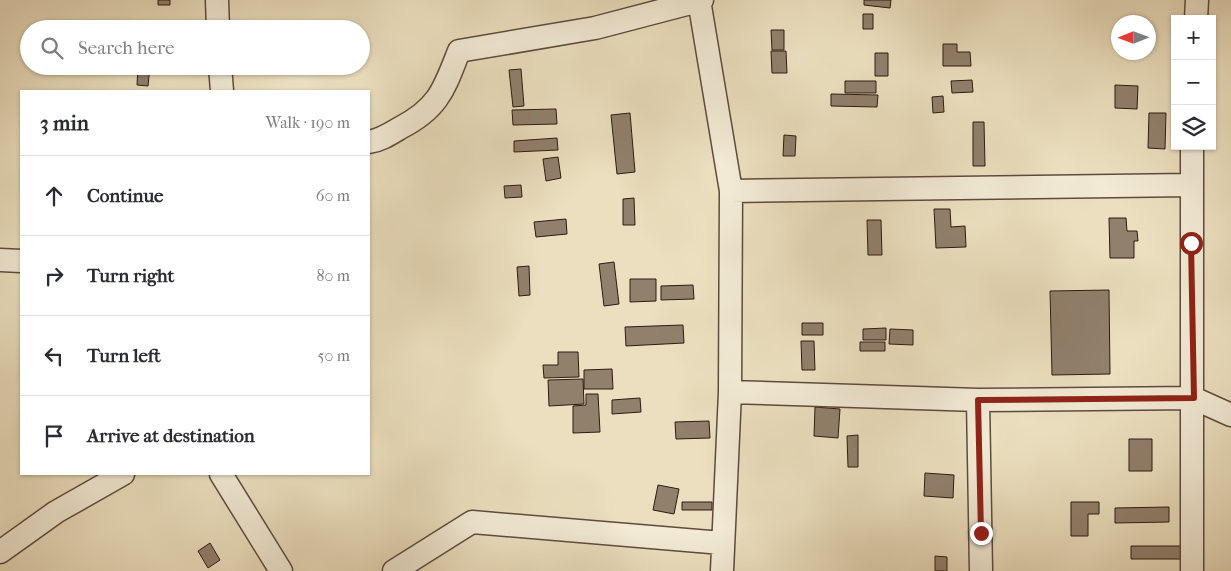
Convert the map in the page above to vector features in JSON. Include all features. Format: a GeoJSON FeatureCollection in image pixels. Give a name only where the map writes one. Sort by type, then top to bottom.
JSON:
{"type":"FeatureCollection","features":[{"type":"Feature","properties":{"kind":"street"},"geometry":{"type":"LineString","coordinates":[[217,0],[218,20]]}},
{"type":"Feature","properties":{"kind":"street"},"geometry":{"type":"LineString","coordinates":[[370,142],[381,140],[419,118],[431,108],[450,76],[459,51],[596,28],[700,0],[731,191],[730,392],[722,571]]}},
{"type":"Feature","properties":{"kind":"street"},"geometry":{"type":"LineString","coordinates":[[1196,15],[1197,0]]}},
{"type":"Feature","properties":{"kind":"street"},"geometry":{"type":"LineString","coordinates":[[221,75],[222,90]]}},
{"type":"Feature","properties":{"kind":"street"},"geometry":{"type":"LineString","coordinates":[[1192,150],[1190,185],[1194,398],[1192,571]]}},
{"type":"Feature","properties":{"kind":"street"},"geometry":{"type":"LineString","coordinates":[[731,191],[1190,185]]}},
{"type":"Feature","properties":{"kind":"street"},"geometry":{"type":"LineString","coordinates":[[0,260],[20,261]]}},
{"type":"Feature","properties":{"kind":"street"},"geometry":{"type":"LineString","coordinates":[[730,392],[978,400],[1194,398],[1231,415]]}},
{"type":"Feature","properties":{"kind":"street"},"geometry":{"type":"LineString","coordinates":[[978,400],[981,571]]}},
{"type":"Feature","properties":{"kind":"street"},"geometry":{"type":"LineString","coordinates":[[0,552],[56,512],[121,475]]}},
{"type":"Feature","properties":{"kind":"street"},"geometry":{"type":"LineString","coordinates":[[222,475],[281,571]]}},
{"type":"Feature","properties":{"kind":"street"},"geometry":{"type":"LineString","coordinates":[[394,571],[472,522],[722,543]]}},
{"type":"Feature","properties":{"kind":"building"},"geometry":{"type":"Polygon","coordinates":[[[158,0],[170,0],[170,5],[158,5],[158,0]]]}},
{"type":"Feature","properties":{"kind":"building"},"geometry":{"type":"Polygon","coordinates":[[[864,0],[891,0],[890,8],[864,5],[864,0]]]}},
{"type":"Feature","properties":{"kind":"building"},"geometry":{"type":"Polygon","coordinates":[[[863,14],[873,14],[873,29],[863,29],[863,14]]]}},
{"type":"Feature","properties":{"kind":"building"},"geometry":{"type":"Polygon","coordinates":[[[771,30],[784,30],[784,50],[772,50],[771,30]]]}},
{"type":"Feature","properties":{"kind":"building"},"geometry":{"type":"Polygon","coordinates":[[[943,44],[957,44],[957,52],[970,52],[971,66],[943,66],[943,44]]]}},
{"type":"Feature","properties":{"kind":"building"},"geometry":{"type":"Polygon","coordinates":[[[771,51],[786,51],[787,73],[772,73],[771,51]]]}},
{"type":"Feature","properties":{"kind":"building"},"geometry":{"type":"Polygon","coordinates":[[[875,53],[888,53],[888,76],[875,76],[875,53]]]}},
{"type":"Feature","properties":{"kind":"building"},"geometry":{"type":"Polygon","coordinates":[[[521,69],[524,106],[513,107],[509,70],[521,69]]]}},
{"type":"Feature","properties":{"kind":"building"},"geometry":{"type":"Polygon","coordinates":[[[138,75],[149,75],[148,86],[137,85],[138,75]]]}},
{"type":"Feature","properties":{"kind":"building"},"geometry":{"type":"Polygon","coordinates":[[[972,80],[973,92],[952,93],[951,81],[972,80]]]}},
{"type":"Feature","properties":{"kind":"building"},"geometry":{"type":"Polygon","coordinates":[[[845,81],[876,81],[876,93],[845,93],[845,81]]]}},
{"type":"Feature","properties":{"kind":"building"},"geometry":{"type":"Polygon","coordinates":[[[1115,85],[1138,86],[1137,109],[1115,108],[1115,85]]]}},
{"type":"Feature","properties":{"kind":"building"},"geometry":{"type":"Polygon","coordinates":[[[831,94],[878,95],[877,107],[831,106],[831,94]]]}},
{"type":"Feature","properties":{"kind":"building"},"geometry":{"type":"Polygon","coordinates":[[[943,96],[944,112],[933,113],[932,97],[943,96]]]}},
{"type":"Feature","properties":{"kind":"building"},"geometry":{"type":"Polygon","coordinates":[[[556,109],[557,124],[513,125],[512,110],[556,109]]]}},
{"type":"Feature","properties":{"kind":"building"},"geometry":{"type":"Polygon","coordinates":[[[630,113],[635,172],[617,174],[611,115],[630,113]]]}},
{"type":"Feature","properties":{"kind":"building"},"geometry":{"type":"Polygon","coordinates":[[[1149,113],[1166,113],[1165,149],[1148,148],[1149,113]]]}},
{"type":"Feature","properties":{"kind":"building"},"geometry":{"type":"Polygon","coordinates":[[[973,122],[984,122],[985,166],[973,166],[973,122]]]}},
{"type":"Feature","properties":{"kind":"building"},"geometry":{"type":"Polygon","coordinates":[[[784,135],[796,136],[795,156],[783,156],[784,135]]]}},
{"type":"Feature","properties":{"kind":"building"},"geometry":{"type":"Polygon","coordinates":[[[557,138],[558,150],[514,152],[514,141],[557,138]]]}},
{"type":"Feature","properties":{"kind":"building"},"geometry":{"type":"Polygon","coordinates":[[[558,157],[561,178],[546,181],[543,159],[558,157]]]}},
{"type":"Feature","properties":{"kind":"building"},"geometry":{"type":"Polygon","coordinates":[[[521,185],[522,197],[505,198],[504,186],[521,185]]]}},
{"type":"Feature","properties":{"kind":"building"},"geometry":{"type":"Polygon","coordinates":[[[634,198],[635,225],[623,225],[623,199],[634,198]]]}},
{"type":"Feature","properties":{"kind":"building"},"geometry":{"type":"Polygon","coordinates":[[[934,209],[950,209],[951,227],[965,226],[966,247],[936,248],[934,209]]]}},
{"type":"Feature","properties":{"kind":"building"},"geometry":{"type":"Polygon","coordinates":[[[1109,218],[1126,218],[1127,231],[1137,231],[1138,241],[1134,241],[1134,258],[1110,258],[1109,218]]]}},
{"type":"Feature","properties":{"kind":"building"},"geometry":{"type":"Polygon","coordinates":[[[566,219],[567,234],[536,237],[534,222],[566,219]]]}},
{"type":"Feature","properties":{"kind":"building"},"geometry":{"type":"Polygon","coordinates":[[[867,220],[881,220],[882,255],[868,255],[867,220]]]}},
{"type":"Feature","properties":{"kind":"building"},"geometry":{"type":"Polygon","coordinates":[[[614,262],[619,304],[604,306],[599,264],[614,262]]]}},
{"type":"Feature","properties":{"kind":"building"},"geometry":{"type":"Polygon","coordinates":[[[529,266],[530,295],[519,296],[517,267],[529,266]]]}},
{"type":"Feature","properties":{"kind":"building"},"geometry":{"type":"Polygon","coordinates":[[[630,279],[656,279],[656,301],[630,302],[630,279]]]}},
{"type":"Feature","properties":{"kind":"building"},"geometry":{"type":"Polygon","coordinates":[[[693,285],[694,299],[661,300],[661,286],[693,285]]]}},
{"type":"Feature","properties":{"kind":"building"},"geometry":{"type":"Polygon","coordinates":[[[1109,290],[1110,374],[1052,375],[1050,291],[1109,290]]]}},
{"type":"Feature","properties":{"kind":"building"},"geometry":{"type":"Polygon","coordinates":[[[802,323],[823,323],[823,335],[802,335],[802,323]]]}},
{"type":"Feature","properties":{"kind":"building"},"geometry":{"type":"Polygon","coordinates":[[[683,325],[684,343],[626,346],[625,327],[683,325]]]}},
{"type":"Feature","properties":{"kind":"building"},"geometry":{"type":"Polygon","coordinates":[[[886,328],[886,340],[863,340],[863,329],[886,328]]]}},
{"type":"Feature","properties":{"kind":"building"},"geometry":{"type":"Polygon","coordinates":[[[890,329],[913,330],[913,345],[889,344],[890,329]]]}},
{"type":"Feature","properties":{"kind":"building"},"geometry":{"type":"Polygon","coordinates":[[[801,341],[814,341],[815,370],[802,370],[801,341]]]}},
{"type":"Feature","properties":{"kind":"building"},"geometry":{"type":"Polygon","coordinates":[[[860,342],[885,342],[885,351],[860,351],[860,342]]]}},
{"type":"Feature","properties":{"kind":"building"},"geometry":{"type":"Polygon","coordinates":[[[558,352],[578,352],[579,377],[544,378],[543,365],[558,365],[558,352]]]}},
{"type":"Feature","properties":{"kind":"building"},"geometry":{"type":"Polygon","coordinates":[[[612,369],[613,389],[584,389],[584,370],[612,369]]]}},
{"type":"Feature","properties":{"kind":"building"},"geometry":{"type":"Polygon","coordinates":[[[583,379],[584,404],[549,406],[548,380],[583,379]]]}},
{"type":"Feature","properties":{"kind":"building"},"geometry":{"type":"Polygon","coordinates":[[[586,394],[598,394],[600,432],[573,433],[573,406],[586,405],[586,394]]]}},
{"type":"Feature","properties":{"kind":"building"},"geometry":{"type":"Polygon","coordinates":[[[640,398],[641,412],[612,414],[612,400],[640,398]]]}},
{"type":"Feature","properties":{"kind":"building"},"geometry":{"type":"Polygon","coordinates":[[[815,407],[840,409],[838,438],[814,436],[815,407]]]}},
{"type":"Feature","properties":{"kind":"building"},"geometry":{"type":"Polygon","coordinates":[[[709,421],[710,438],[676,439],[675,422],[709,421]]]}},
{"type":"Feature","properties":{"kind":"building"},"geometry":{"type":"Polygon","coordinates":[[[858,435],[858,467],[848,467],[847,436],[858,435]]]}},
{"type":"Feature","properties":{"kind":"building"},"geometry":{"type":"Polygon","coordinates":[[[1129,439],[1152,439],[1152,471],[1129,471],[1129,439]]]}},
{"type":"Feature","properties":{"kind":"building"},"geometry":{"type":"Polygon","coordinates":[[[925,473],[954,475],[953,498],[924,496],[925,473]]]}},
{"type":"Feature","properties":{"kind":"building"},"geometry":{"type":"Polygon","coordinates":[[[658,485],[679,489],[674,514],[653,510],[658,485]]]}},
{"type":"Feature","properties":{"kind":"building"},"geometry":{"type":"Polygon","coordinates":[[[682,502],[712,502],[712,510],[682,510],[682,502]]]}},
{"type":"Feature","properties":{"kind":"building"},"geometry":{"type":"Polygon","coordinates":[[[1071,502],[1099,502],[1099,514],[1088,514],[1088,536],[1071,536],[1071,502]]]}},
{"type":"Feature","properties":{"kind":"building"},"geometry":{"type":"Polygon","coordinates":[[[1169,507],[1169,522],[1115,523],[1115,508],[1169,507]]]}},
{"type":"Feature","properties":{"kind":"building"},"geometry":{"type":"Polygon","coordinates":[[[210,543],[220,560],[208,568],[198,551],[210,543]]]}},
{"type":"Feature","properties":{"kind":"building"},"geometry":{"type":"Polygon","coordinates":[[[1131,546],[1184,546],[1184,559],[1131,559],[1131,546]]]}},
{"type":"Feature","properties":{"kind":"building"},"geometry":{"type":"Polygon","coordinates":[[[935,556],[947,557],[947,571],[935,571],[935,556]]]}},
{"type":"Feature","properties":{"kind":"route"},"geometry":{"type":"LineString","coordinates":[[981,533],[978,400],[1194,398],[1191,243]]}}]}
